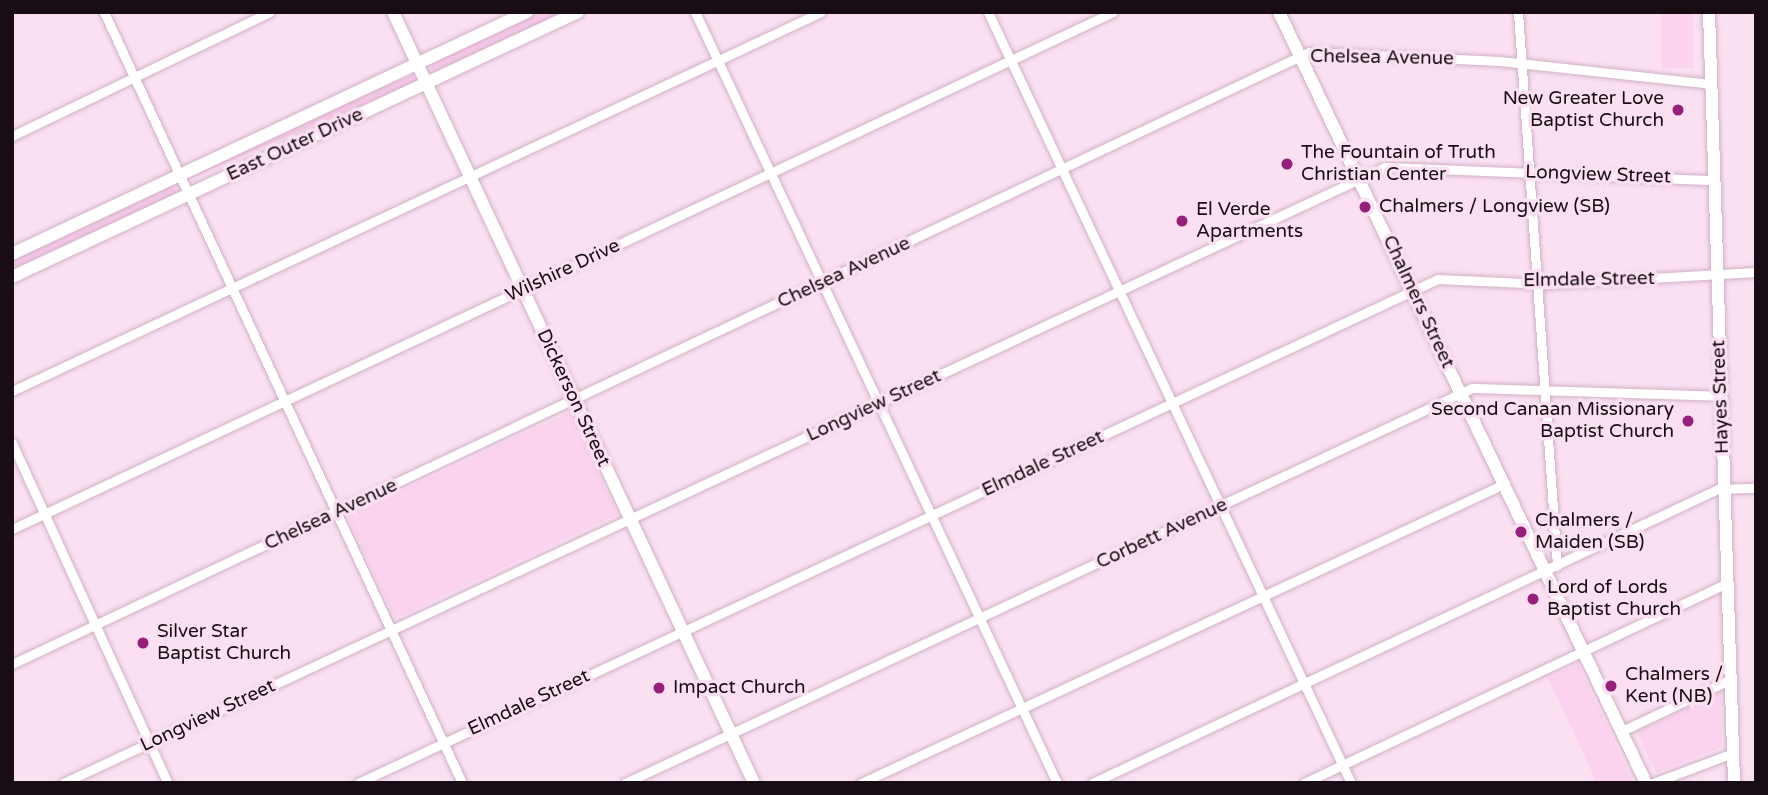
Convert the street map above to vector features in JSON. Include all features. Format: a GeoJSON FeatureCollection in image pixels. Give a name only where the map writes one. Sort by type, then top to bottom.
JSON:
{"type":"FeatureCollection","features":[{"type":"Feature","properties":{"kind":"street"},"geometry":{"type":"LineString","coordinates":[[104,12],[334,513],[462,783]]}},
{"type":"Feature","properties":{"kind":"street"},"geometry":{"type":"LineString","coordinates":[[12,136],[270,12]]}},
{"type":"Feature","properties":{"kind":"street","name":"Dickerson Street"},"geometry":{"type":"LineString","coordinates":[[393,12],[415,64],[754,783]]}},
{"type":"Feature","properties":{"kind":"street","name":"East Outer Drive"},"geometry":{"type":"LineString","coordinates":[[12,254],[527,12]]}},
{"type":"Feature","properties":{"kind":"street","name":"East Outer Drive"},"geometry":{"type":"LineString","coordinates":[[12,277],[578,12]]}},
{"type":"Feature","properties":{"kind":"street"},"geometry":{"type":"LineString","coordinates":[[695,12],[1057,783]]}},
{"type":"Feature","properties":{"kind":"street"},"geometry":{"type":"LineString","coordinates":[[12,391],[821,12]]}},
{"type":"Feature","properties":{"kind":"street"},"geometry":{"type":"LineString","coordinates":[[988,12],[1351,783]]}},
{"type":"Feature","properties":{"kind":"street","name":"Wilshire Drive"},"geometry":{"type":"LineString","coordinates":[[12,529],[1114,12]]}},
{"type":"Feature","properties":{"kind":"street","name":"Chalmers Street"},"geometry":{"type":"LineString","coordinates":[[1279,12],[1504,484],[1552,568],[1585,652],[1646,783]]}},
{"type":"Feature","properties":{"kind":"street"},"geometry":{"type":"LineString","coordinates":[[1518,12],[1544,388],[1552,568]]}},
{"type":"Feature","properties":{"kind":"street","name":"Hayes Street"},"geometry":{"type":"LineString","coordinates":[[1709,12],[1734,783]]}},
{"type":"Feature","properties":{"kind":"street","name":"Chelsea Avenue"},"geometry":{"type":"LineString","coordinates":[[12,664],[822,284],[1300,56],[1522,63],[1711,84]]}},
{"type":"Feature","properties":{"kind":"street","name":"Longview Street"},"geometry":{"type":"LineString","coordinates":[[63,783],[1389,166],[1715,180]]}},
{"type":"Feature","properties":{"kind":"street","name":"Elmdale Street"},"geometry":{"type":"LineString","coordinates":[[358,783],[1443,278],[1537,283],[1756,272]]}},
{"type":"Feature","properties":{"kind":"street","name":"Corbett Avenue"},"geometry":{"type":"LineString","coordinates":[[625,783],[1484,385],[1721,396]]}},
{"type":"Feature","properties":{"kind":"street"},"geometry":{"type":"LineString","coordinates":[[12,443],[168,783]]}},
{"type":"Feature","properties":{"kind":"street"},"geometry":{"type":"LineString","coordinates":[[861,783],[1504,484]]}},
{"type":"Feature","properties":{"kind":"street"},"geometry":{"type":"LineString","coordinates":[[1093,783],[1724,489],[1756,488]]}},
{"type":"Feature","properties":{"kind":"street"},"geometry":{"type":"LineString","coordinates":[[1304,783],[1727,583]]}},
{"type":"Feature","properties":{"kind":"street"},"geometry":{"type":"LineString","coordinates":[[1622,731],[1731,679]]}},
{"type":"Feature","properties":{"kind":"street"},"geometry":{"type":"LineString","coordinates":[[1653,783],[1733,753]]}},
{"type":"Feature","properties":{"kind":"shaded area"},"geometry":{"type":"Polygon","coordinates":[[[539,12],[566,12],[434,74],[429,64],[539,12]]]}},
{"type":"Feature","properties":{"kind":"shaded area"},"geometry":{"type":"Polygon","coordinates":[[[1661,12],[1693,12],[1693,68],[1661,68],[1661,12]]]}},
{"type":"Feature","properties":{"kind":"shaded area"},"geometry":{"type":"Polygon","coordinates":[[[412,75],[415,82],[190,178],[186,171],[412,75]]]}},
{"type":"Feature","properties":{"kind":"shaded area"},"geometry":{"type":"Polygon","coordinates":[[[172,185],[177,194],[12,272],[12,259],[172,185]]]}},
{"type":"Feature","properties":{"kind":"shaded area"},"geometry":{"type":"Polygon","coordinates":[[[570,412],[618,514],[395,618],[347,516],[570,412]]]}},
{"type":"Feature","properties":{"kind":"shaded area"},"geometry":{"type":"Polygon","coordinates":[[[1578,664],[1633,782],[1597,783],[1548,678],[1578,664]]]}},
{"type":"Feature","properties":{"kind":"shaded area"},"geometry":{"type":"Polygon","coordinates":[[[1721,691],[1722,747],[1656,773],[1637,732],[1721,691]]]}},
{"type":"Feature","properties":{"kind":"place","name":"New Greater Love Baptist Church"},"geometry":{"type":"Point","coordinates":[1678,110]}},
{"type":"Feature","properties":{"kind":"place","name":"The Fountain of Truth Christian Center"},"geometry":{"type":"Point","coordinates":[1287,164]}},
{"type":"Feature","properties":{"kind":"place","name":"Chalmers / Longview (SB)"},"geometry":{"type":"Point","coordinates":[1365,207]}},
{"type":"Feature","properties":{"kind":"place","name":"El Verde Apartments"},"geometry":{"type":"Point","coordinates":[1182,221]}},
{"type":"Feature","properties":{"kind":"place","name":"Second Canaan Missionary Baptist Church"},"geometry":{"type":"Point","coordinates":[1688,421]}},
{"type":"Feature","properties":{"kind":"place","name":"Chalmers / Maiden (SB)"},"geometry":{"type":"Point","coordinates":[1521,532]}},
{"type":"Feature","properties":{"kind":"place","name":"Lord of Lords Baptist Church"},"geometry":{"type":"Point","coordinates":[1533,599]}},
{"type":"Feature","properties":{"kind":"place","name":"Silver Star Baptist Church"},"geometry":{"type":"Point","coordinates":[143,643]}},
{"type":"Feature","properties":{"kind":"place","name":"Chalmers / Kent (NB)"},"geometry":{"type":"Point","coordinates":[1611,686]}},
{"type":"Feature","properties":{"kind":"place","name":"Impact Church"},"geometry":{"type":"Point","coordinates":[659,688]}}]}
